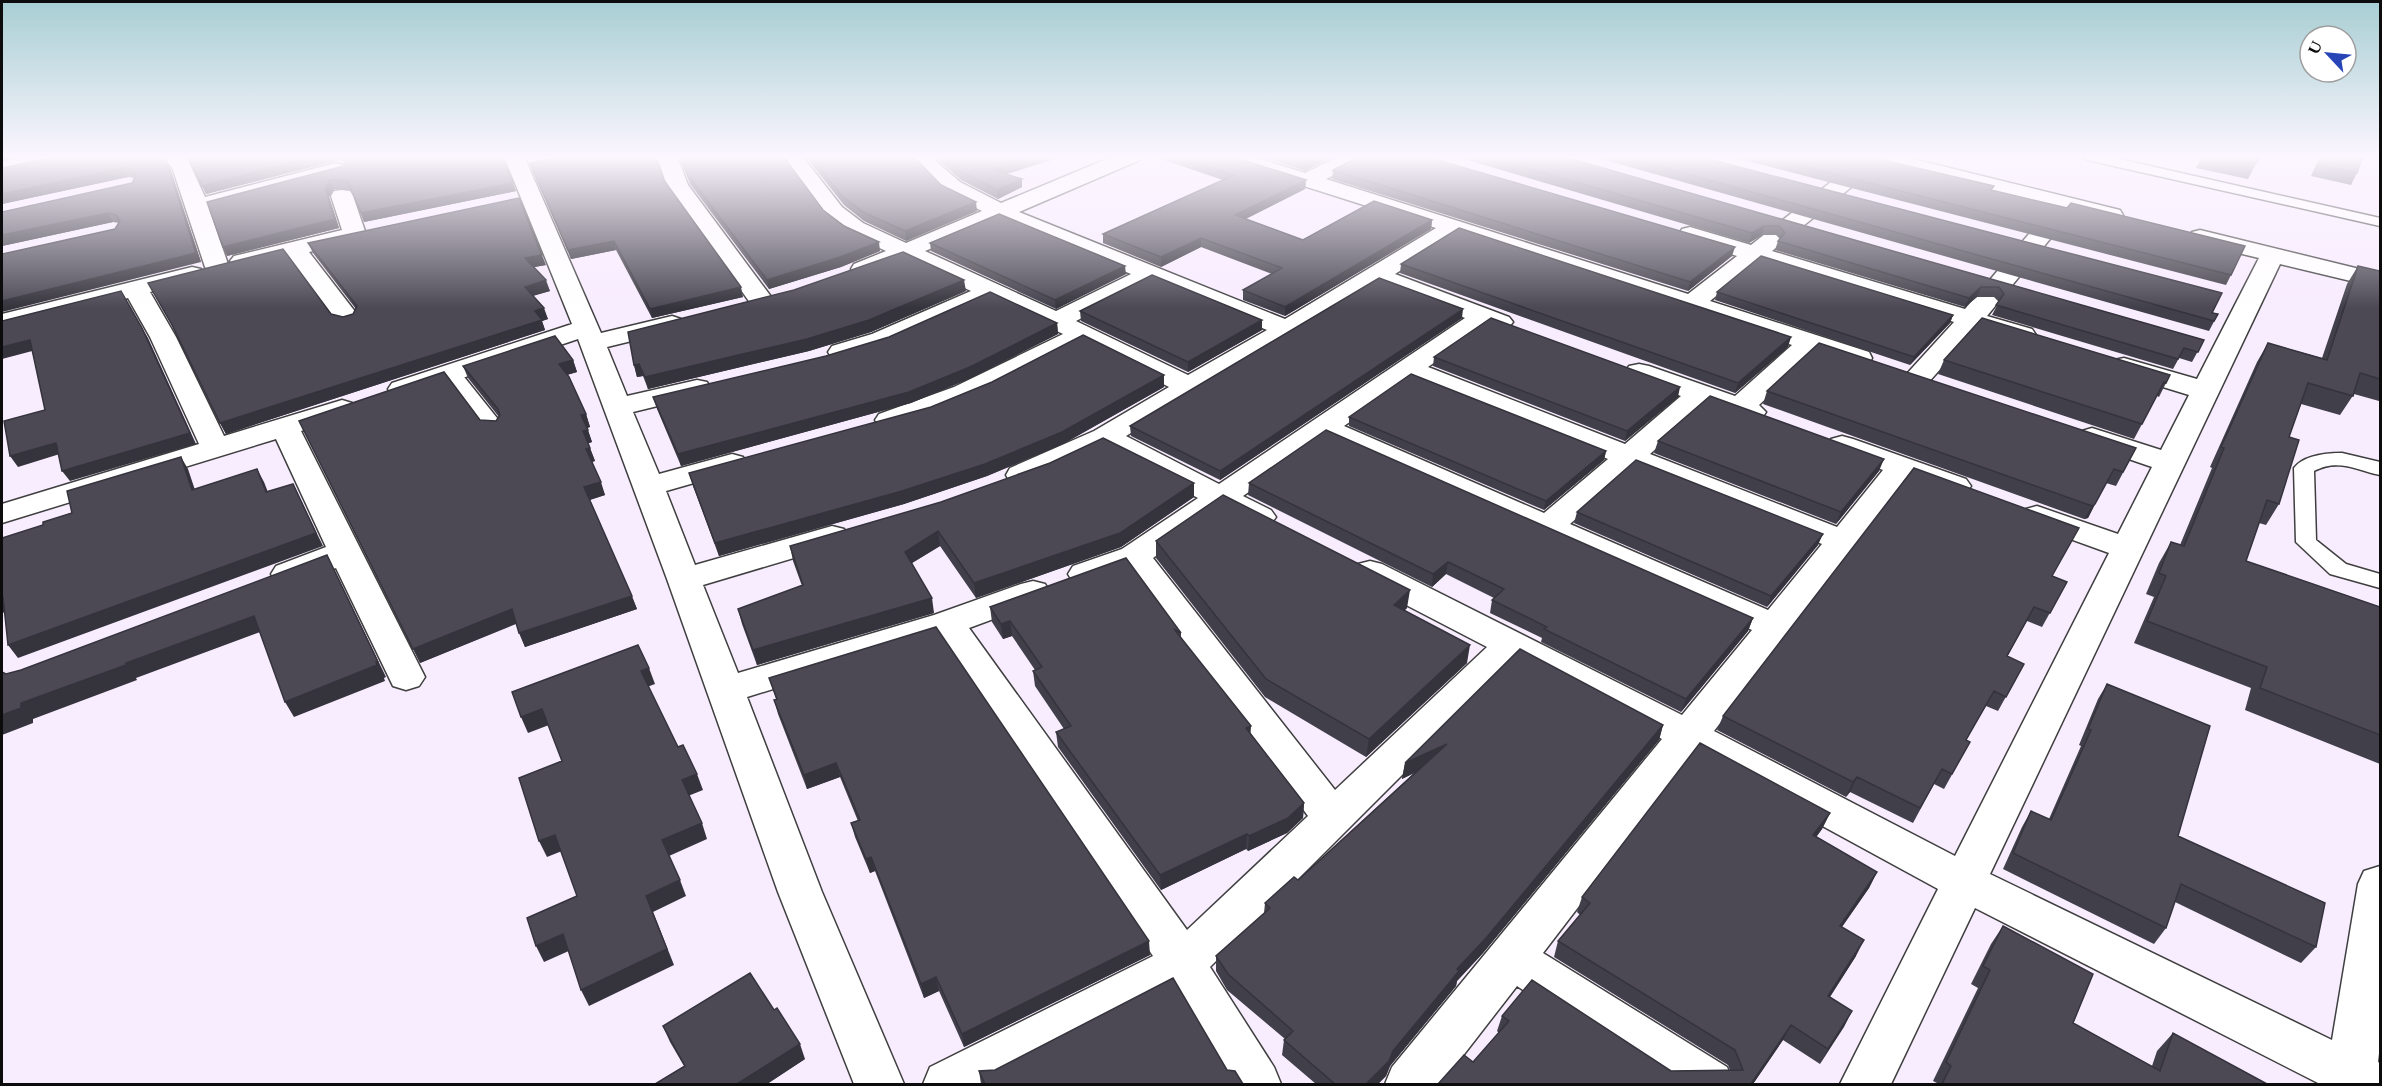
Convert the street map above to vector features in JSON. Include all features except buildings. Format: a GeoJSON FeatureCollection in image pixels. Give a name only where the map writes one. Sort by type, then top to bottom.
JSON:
{"type":"FeatureCollection","features":[{"type":"Feature","properties":{"kind":"street"},"geometry":{"type":"LineString","coordinates":[[197,207],[217,267]]}},
{"type":"Feature","properties":{"kind":"street"},"geometry":{"type":"LineString","coordinates":[[4,314],[136,289],[217,267],[366,232],[349,207]]}},
{"type":"Feature","properties":{"kind":"street"},"geometry":{"type":"LineString","coordinates":[[535,207],[579,306],[726,690],[800,892],[879,1084]]}},
{"type":"Feature","properties":{"kind":"street"},"geometry":{"type":"LineString","coordinates":[[693,207],[762,302]]}},
{"type":"Feature","properties":{"kind":"street"},"geometry":{"type":"LineString","coordinates":[[832,207],[843,220],[905,252],[1084,334],[1188,386]]}},
{"type":"Feature","properties":{"kind":"street"},"geometry":{"type":"LineString","coordinates":[[990,207],[1287,329]]}},
{"type":"Feature","properties":{"kind":"street"},"geometry":{"type":"LineString","coordinates":[[840,278],[1013,207]]}},
{"type":"Feature","properties":{"kind":"street"},"geometry":{"type":"LineString","coordinates":[[1389,207],[1907,374],[1972,320],[2064,207]]}},
{"type":"Feature","properties":{"kind":"street"},"geometry":{"type":"LineString","coordinates":[[1692,303],[1754,253],[1781,220],[1805,207]]}},
{"type":"Feature","properties":{"kind":"street"},"geometry":{"type":"LineString","coordinates":[[2077,207],[2135,221]]}},
{"type":"Feature","properties":{"kind":"street"},"geometry":{"type":"LineString","coordinates":[[1781,220],[1826,232]]}},
{"type":"Feature","properties":{"kind":"street"},"geometry":{"type":"LineString","coordinates":[[996,485],[1039,469],[1104,437],[1454,227]]}},
{"type":"Feature","properties":{"kind":"street"},"geometry":{"type":"LineString","coordinates":[[1674,230],[2050,343]]}},
{"type":"Feature","properties":{"kind":"street"},"geometry":{"type":"LineString","coordinates":[[2181,232],[2380,281]]}},
{"type":"Feature","properties":{"kind":"street"},"geometry":{"type":"LineString","coordinates":[[294,249],[347,318]]}},
{"type":"Feature","properties":{"kind":"street"},"geometry":{"type":"LineString","coordinates":[[1865,1084],[2206,391],[2217,344],[2239,299],[2272,255]]}},
{"type":"Feature","properties":{"kind":"street"},"geometry":{"type":"LineString","coordinates":[[1056,321],[1150,274]]}},
{"type":"Feature","properties":{"kind":"street"},"geometry":{"type":"LineString","coordinates":[[1376,275],[1528,332]]}},
{"type":"Feature","properties":{"kind":"street"},"geometry":{"type":"LineString","coordinates":[[136,289],[163,337],[216,449]]}},
{"type":"Feature","properties":{"kind":"street"},"geometry":{"type":"LineString","coordinates":[[818,359],[881,340],[992,291]]}},
{"type":"Feature","properties":{"kind":"street"},"geometry":{"type":"LineString","coordinates":[[726,690],[948,623],[1134,556],[1485,316]]}},
{"type":"Feature","properties":{"kind":"street"},"geometry":{"type":"LineString","coordinates":[[2,514],[285,428],[451,372],[589,335],[694,318]]}},
{"type":"Feature","properties":{"kind":"street"},"geometry":{"type":"LineString","coordinates":[[865,426],[932,407],[982,386],[1084,334]]}},
{"type":"Feature","properties":{"kind":"street"},"geometry":{"type":"LineString","coordinates":[[1739,408],[1811,342]]}},
{"type":"Feature","properties":{"kind":"street"},"geometry":{"type":"LineString","coordinates":[[2105,360],[2206,391]]}},
{"type":"Feature","properties":{"kind":"street"},"geometry":{"type":"LineString","coordinates":[[1614,363],[1780,423]]}},
{"type":"Feature","properties":{"kind":"street"},"geometry":{"type":"LineString","coordinates":[[1408,369],[1844,541]]}},
{"type":"Feature","properties":{"kind":"street"},"geometry":{"type":"LineString","coordinates":[[617,406],[717,383]]}},
{"type":"Feature","properties":{"kind":"street"},"geometry":{"type":"LineString","coordinates":[[1548,526],[1701,394]]}},
{"type":"Feature","properties":{"kind":"street"},"geometry":{"type":"LineString","coordinates":[[285,428],[406,677]]}},
{"type":"Feature","properties":{"kind":"street"},"geometry":{"type":"LineString","coordinates":[[1324,428],[1776,627]]}},
{"type":"Feature","properties":{"kind":"street"},"geometry":{"type":"LineString","coordinates":[[2071,430],[2170,463]]}},
{"type":"Feature","properties":{"kind":"street"},"geometry":{"type":"LineString","coordinates":[[1813,435],[1978,494]]}},
{"type":"Feature","properties":{"kind":"street"},"geometry":{"type":"LineString","coordinates":[[1104,437],[1286,530]]}},
{"type":"Feature","properties":{"kind":"street"},"geometry":{"type":"LineString","coordinates":[[647,487],[762,455]]}},
{"type":"Feature","properties":{"kind":"street"},"geometry":{"type":"LineString","coordinates":[[1410,1084],[1690,736],[1902,467]]}},
{"type":"Feature","properties":{"kind":"street"},"geometry":{"type":"LineString","coordinates":[[2010,506],[2129,549]]}},
{"type":"Feature","properties":{"kind":"street"},"geometry":{"type":"LineString","coordinates":[[684,579],[864,526]]}},
{"type":"Feature","properties":{"kind":"street"},"geometry":{"type":"LineString","coordinates":[[255,586],[345,552]]}},
{"type":"Feature","properties":{"kind":"street"},"geometry":{"type":"LineString","coordinates":[[1134,556],[1333,818]]}},
{"type":"Feature","properties":{"kind":"street"},"geometry":{"type":"LineString","coordinates":[[1340,557],[1690,736],[1965,882],[2357,1081],[2374,967],[2380,884]]}},
{"type":"Feature","properties":{"kind":"street"},"geometry":{"type":"LineString","coordinates":[[948,623],[1157,922],[1256,1084]]}},
{"type":"Feature","properties":{"kind":"street"},"geometry":{"type":"LineString","coordinates":[[948,1084],[1182,964],[1512,644]]}},
{"type":"Feature","properties":{"kind":"street"},"geometry":{"type":"LineString","coordinates":[[1512,958],[1709,1084]]}},
{"type":"Feature","properties":{"kind":"lane"},"geometry":{"type":"LineString","coordinates":[[2312,207],[2380,222]]}},
{"type":"Feature","properties":{"kind":"lane"},"geometry":{"type":"LineString","coordinates":[[451,372],[494,427]]}},
{"type":"Feature","properties":{"kind":"lane"},"geometry":{"type":"LineString","coordinates":[[2380,469],[2337,457],[2316,460],[2304,468],[2306,543],[2338,568],[2380,581]]}}]}
